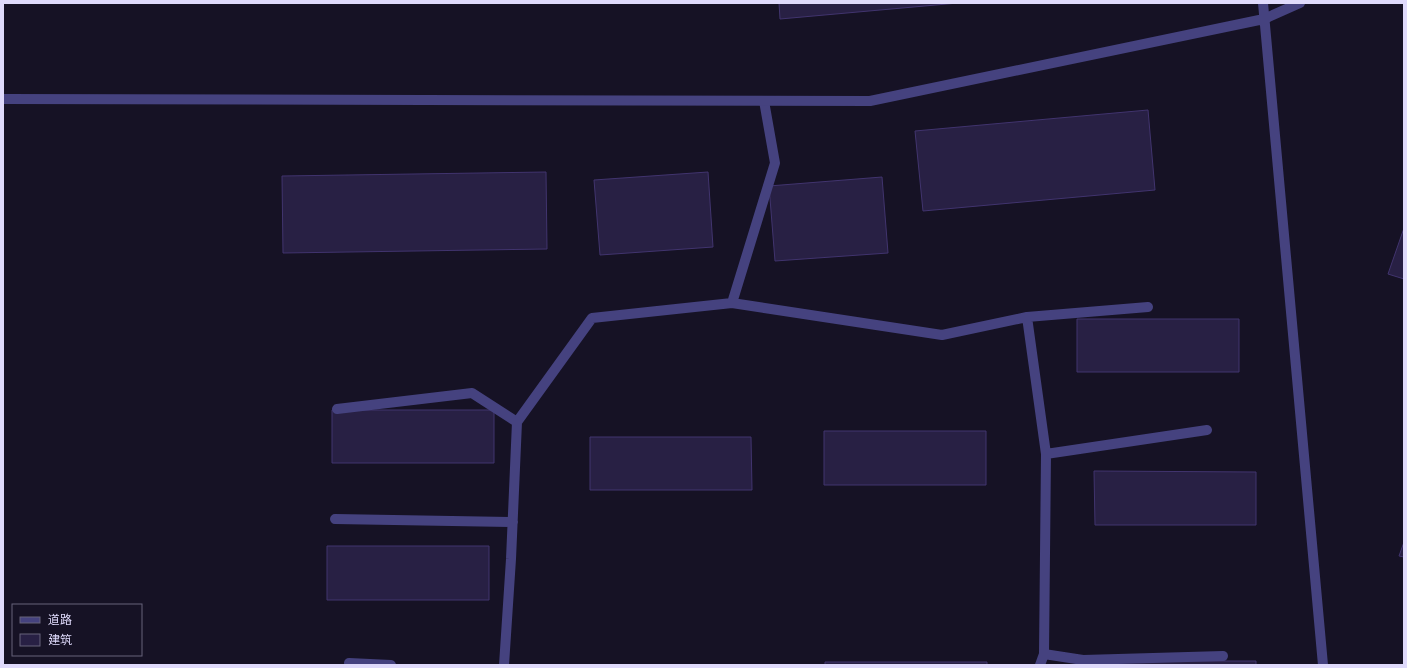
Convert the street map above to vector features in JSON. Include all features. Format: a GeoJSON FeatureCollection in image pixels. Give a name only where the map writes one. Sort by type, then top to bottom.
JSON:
{"type":"FeatureCollection","features":[{"type":"Feature","properties":{"kind":"street"},"geometry":{"type":"LineString","coordinates":[[1263,3],[1323,665]]}},
{"type":"Feature","properties":{"kind":"street"},"geometry":{"type":"LineString","coordinates":[[3,99],[870,101],[1264,19],[1300,3]]}},
{"type":"Feature","properties":{"kind":"street"},"geometry":{"type":"LineString","coordinates":[[732,303],[775,163],[764,101]]}},
{"type":"Feature","properties":{"kind":"street"},"geometry":{"type":"LineString","coordinates":[[504,665],[513,522],[517,422],[592,318],[732,303],[942,335],[1027,317],[1148,307]]}},
{"type":"Feature","properties":{"kind":"street"},"geometry":{"type":"LineString","coordinates":[[1027,317],[1046,454],[1044,654],[1040,665]]}},
{"type":"Feature","properties":{"kind":"street"},"geometry":{"type":"LineString","coordinates":[[337,409],[472,393],[517,422]]}},
{"type":"Feature","properties":{"kind":"street"},"geometry":{"type":"LineString","coordinates":[[1046,454],[1207,430]]}},
{"type":"Feature","properties":{"kind":"street"},"geometry":{"type":"LineString","coordinates":[[334,519],[513,522]]}},
{"type":"Feature","properties":{"kind":"street"},"geometry":{"type":"LineString","coordinates":[[1044,654],[1083,660],[1223,656]]}},
{"type":"Feature","properties":{"kind":"street"},"geometry":{"type":"LineString","coordinates":[[349,663],[392,665]]}},
{"type":"Feature","properties":{"kind":"building"},"geometry":{"type":"Polygon","coordinates":[[[779,3],[958,3],[780,19],[779,3]]]}},
{"type":"Feature","properties":{"kind":"building"},"geometry":{"type":"Polygon","coordinates":[[[1148,110],[1155,190],[923,211],[915,131],[1148,110]]]}},
{"type":"Feature","properties":{"kind":"building"},"geometry":{"type":"Polygon","coordinates":[[[546,172],[547,249],[283,253],[282,176],[546,172]]]}},
{"type":"Feature","properties":{"kind":"building"},"geometry":{"type":"Polygon","coordinates":[[[708,172],[713,247],[600,255],[594,180],[708,172]]]}},
{"type":"Feature","properties":{"kind":"building"},"geometry":{"type":"Polygon","coordinates":[[[882,177],[888,253],[775,261],[769,186],[882,177]]]}},
{"type":"Feature","properties":{"kind":"building"},"geometry":{"type":"Polygon","coordinates":[[[1404,228],[1404,279],[1388,274],[1404,228]]]}},
{"type":"Feature","properties":{"kind":"building"},"geometry":{"type":"Polygon","coordinates":[[[1077,319],[1239,319],[1239,372],[1077,372],[1077,319]]]}},
{"type":"Feature","properties":{"kind":"building"},"geometry":{"type":"Polygon","coordinates":[[[332,410],[494,410],[494,463],[332,463],[332,410]]]}},
{"type":"Feature","properties":{"kind":"building"},"geometry":{"type":"Polygon","coordinates":[[[824,431],[986,431],[986,485],[824,485],[824,431]]]}},
{"type":"Feature","properties":{"kind":"building"},"geometry":{"type":"Polygon","coordinates":[[[590,437],[751,437],[752,490],[590,490],[590,437]]]}},
{"type":"Feature","properties":{"kind":"building"},"geometry":{"type":"Polygon","coordinates":[[[1094,471],[1256,472],[1256,525],[1095,525],[1094,471]]]}},
{"type":"Feature","properties":{"kind":"building"},"geometry":{"type":"Polygon","coordinates":[[[1404,542],[1404,557],[1399,556],[1404,542]]]}},
{"type":"Feature","properties":{"kind":"building"},"geometry":{"type":"Polygon","coordinates":[[[327,546],[489,546],[489,600],[327,600],[327,546]]]}},
{"type":"Feature","properties":{"kind":"building"},"geometry":{"type":"Polygon","coordinates":[[[1095,661],[1256,661],[1256,665],[1095,665],[1095,661]]]}},
{"type":"Feature","properties":{"kind":"building"},"geometry":{"type":"Polygon","coordinates":[[[825,662],[987,662],[987,665],[825,665],[825,662]]]}}]}
